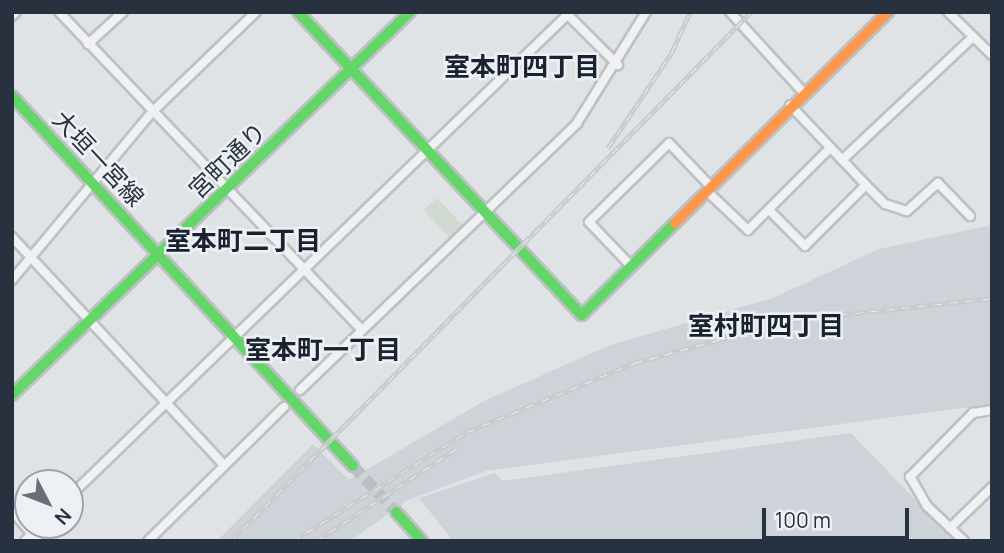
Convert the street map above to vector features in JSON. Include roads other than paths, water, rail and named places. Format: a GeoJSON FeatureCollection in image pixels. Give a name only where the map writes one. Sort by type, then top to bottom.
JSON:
{"type":"FeatureCollection","features":[{"type":"Feature","properties":{"kind":"street"},"geometry":{"type":"LineString","coordinates":[[12,16],[16,12]]}},
{"type":"Feature","properties":{"kind":"street"},"geometry":{"type":"LineString","coordinates":[[59,12],[361,329]]}},
{"type":"Feature","properties":{"kind":"street"},"geometry":{"type":"LineString","coordinates":[[88,44],[122,12]]}},
{"type":"Feature","properties":{"kind":"street"},"geometry":{"type":"LineString","coordinates":[[12,280],[33,259],[93,181],[153,111],[256,12]]}},
{"type":"Feature","properties":{"kind":"street"},"geometry":{"type":"LineString","coordinates":[[298,12],[582,314],[632,267],[803,92],[888,12]]}},
{"type":"Feature","properties":{"kind":"street","name":"宮町通り"},"geometry":{"type":"LineString","coordinates":[[12,395],[410,12]]}},
{"type":"Feature","properties":{"kind":"street"},"geometry":{"type":"LineString","coordinates":[[300,390],[577,123],[618,65],[646,12]]}},
{"type":"Feature","properties":{"kind":"street"},"geometry":{"type":"LineString","coordinates":[[730,12],[803,92]]}},
{"type":"Feature","properties":{"kind":"street"},"geometry":{"type":"LineString","coordinates":[[948,12],[992,55]]}},
{"type":"Feature","properties":{"kind":"street"},"geometry":{"type":"LineString","coordinates":[[84,482],[302,268],[429,150],[566,13],[618,65]]}},
{"type":"Feature","properties":{"kind":"street"},"geometry":{"type":"LineString","coordinates":[[842,160],[973,37]]}},
{"type":"Feature","properties":{"kind":"street","name":"大垣一宮線"},"geometry":{"type":"LineString","coordinates":[[12,96],[353,466]]}},
{"type":"Feature","properties":{"kind":"street"},"geometry":{"type":"LineString","coordinates":[[790,105],[885,204],[907,211],[938,183],[970,216]]}},
{"type":"Feature","properties":{"kind":"street"},"geometry":{"type":"LineString","coordinates":[[632,267],[589,222],[668,143],[748,230],[830,148]]}},
{"type":"Feature","properties":{"kind":"street"},"geometry":{"type":"LineString","coordinates":[[769,210],[805,246],[866,185]]}},
{"type":"Feature","properties":{"kind":"street"},"geometry":{"type":"LineString","coordinates":[[12,237],[224,465]]}},
{"type":"Feature","properties":{"kind":"street"},"geometry":{"type":"LineString","coordinates":[[148,541],[284,407]]}},
{"type":"Feature","properties":{"kind":"street"},"geometry":{"type":"LineString","coordinates":[[964,541],[927,506],[910,477],[973,413],[992,410]]}},
{"type":"Feature","properties":{"kind":"street"},"geometry":{"type":"LineString","coordinates":[[950,528],[992,487]]}},
{"type":"Feature","properties":{"kind":"street"},"geometry":{"type":"LineString","coordinates":[[396,512],[422,541]]}},
{"type":"Feature","properties":{"kind":"tunnel"},"geometry":{"type":"LineString","coordinates":[[353,466],[396,512]]}},
{"type":"Feature","properties":{"kind":"railway"},"geometry":{"type":"LineString","coordinates":[[608,148],[672,52],[690,12]]}},
{"type":"Feature","properties":{"kind":"railway"},"geometry":{"type":"LineString","coordinates":[[231,541],[751,12]]}},
{"type":"Feature","properties":{"kind":"railway"},"geometry":{"type":"LineString","coordinates":[[293,541],[467,432],[634,363],[791,320],[992,298]]}},
{"type":"Feature","properties":{"kind":"railway"},"geometry":{"type":"LineString","coordinates":[[316,541],[456,449]]}},
{"type":"Feature","properties":{"kind":"district","name":"室本町四丁目"},"geometry":{"type":"Point","coordinates":[522,67]}},
{"type":"Feature","properties":{"kind":"district","name":"室本町二丁目"},"geometry":{"type":"Point","coordinates":[243,241]}},
{"type":"Feature","properties":{"kind":"district","name":"室村町四丁目"},"geometry":{"type":"Point","coordinates":[766,326]}},
{"type":"Feature","properties":{"kind":"district","name":"室本町一丁目"},"geometry":{"type":"Point","coordinates":[323,350]}}]}
